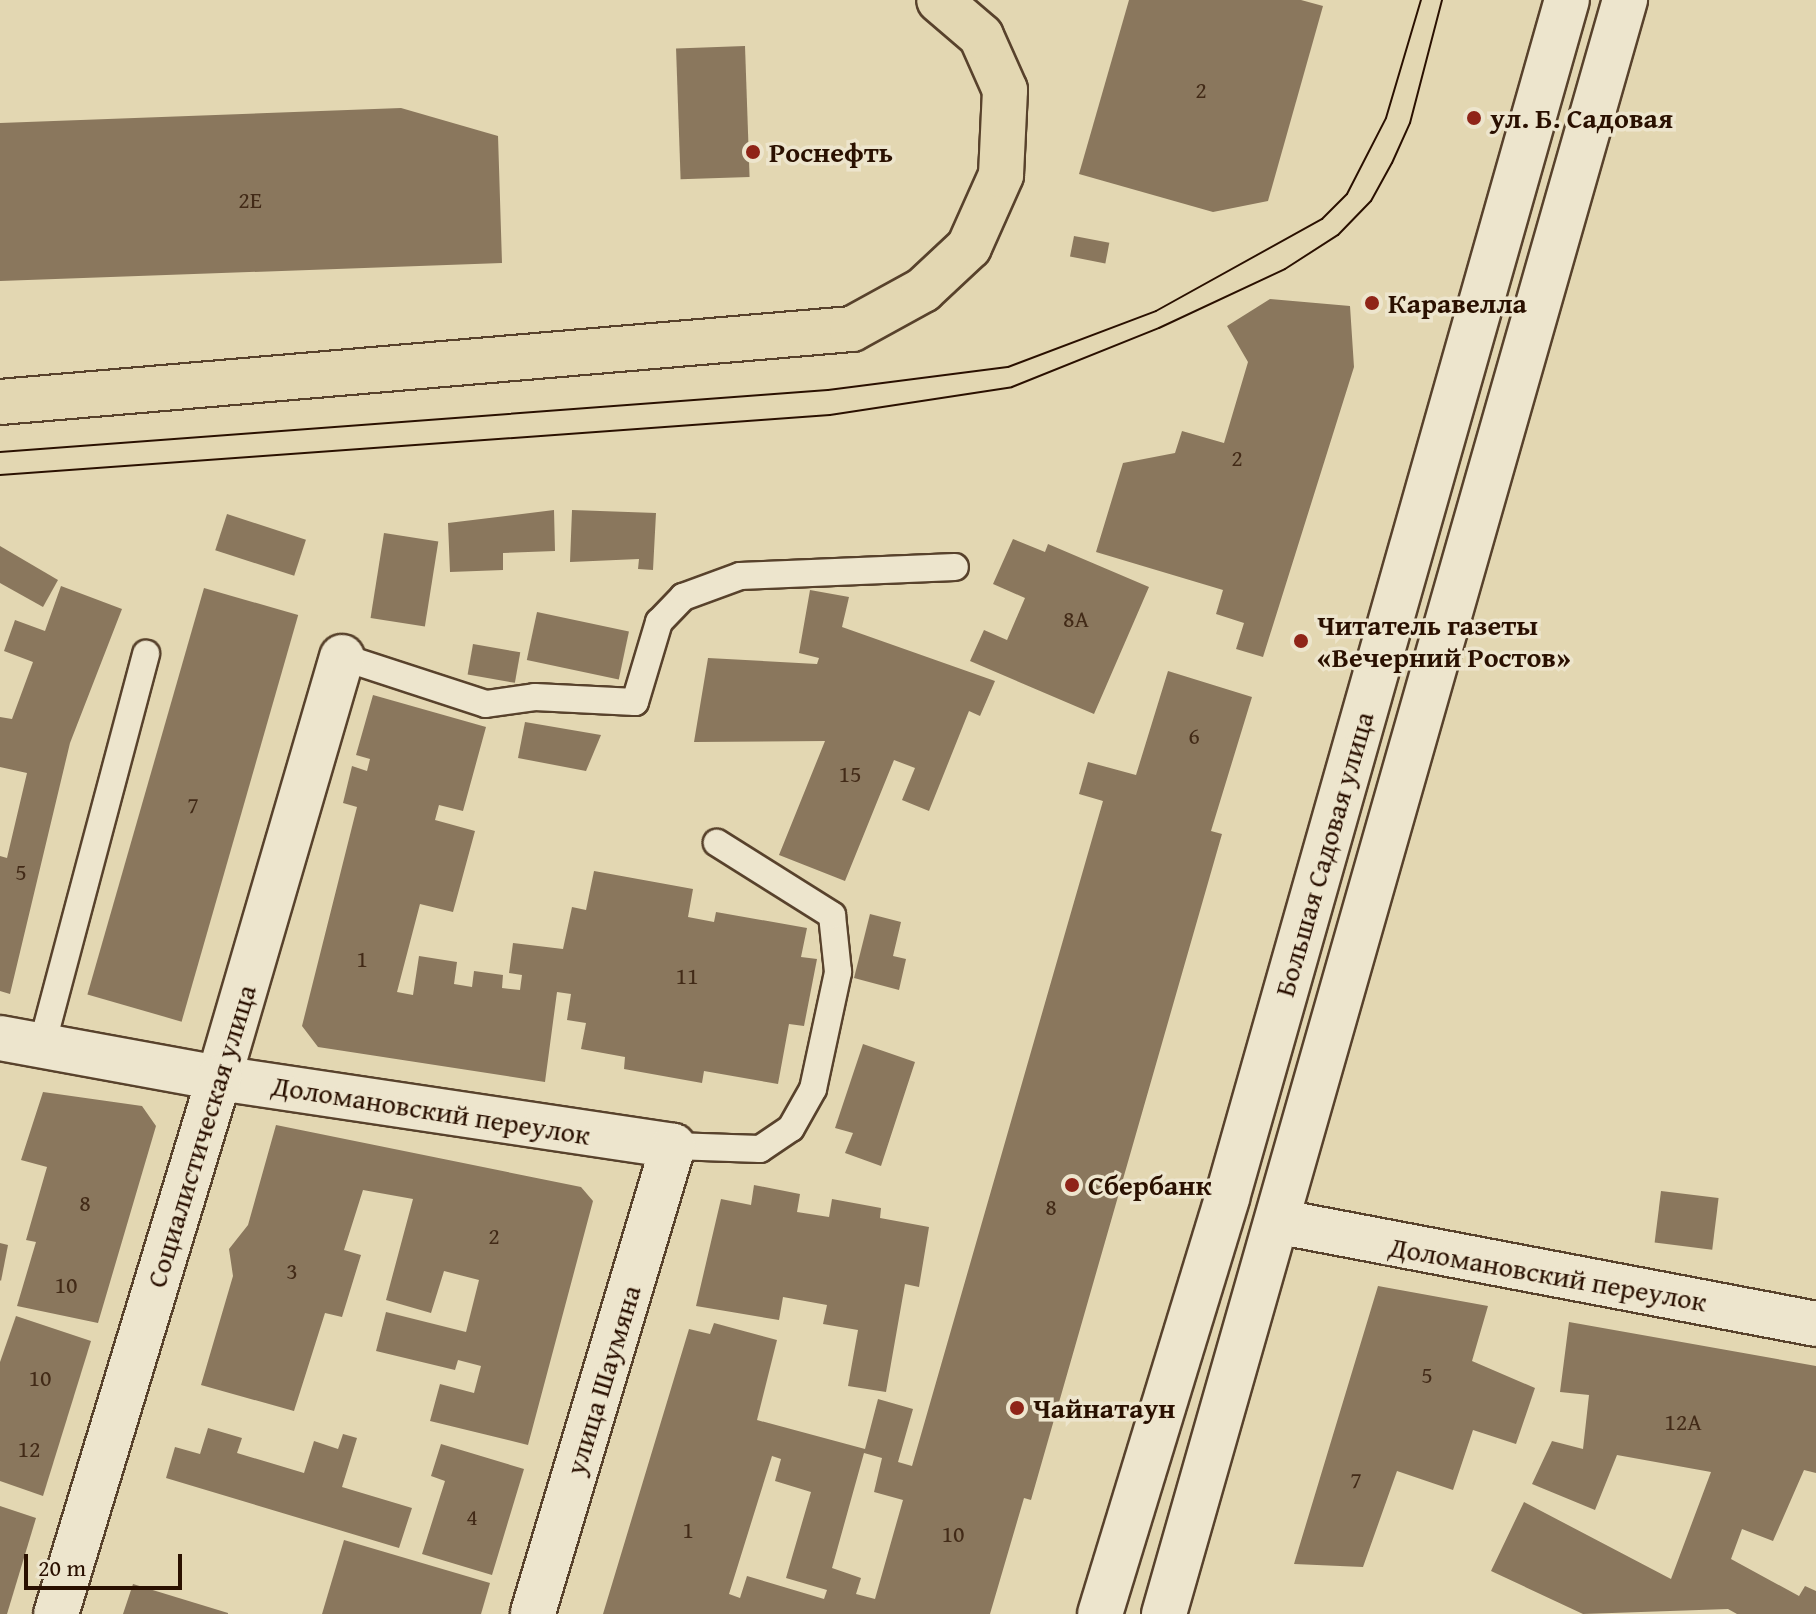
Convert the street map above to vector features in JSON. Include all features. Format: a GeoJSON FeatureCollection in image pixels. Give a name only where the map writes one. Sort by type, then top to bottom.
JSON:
{"type":"FeatureCollection","features":[{"type":"Feature","properties":{"kind":"main road"},"geometry":{"type":"LineString","coordinates":[[0,402],[852,329],[923,290],[969,247],[1001,175],[1005,90],[981,36],[939,0]]}},
{"type":"Feature","properties":{"kind":"main road","name":"Большая Садовая улица"},"geometry":{"type":"LineString","coordinates":[[1100,1614],[1227,1198],[1567,0]]}},
{"type":"Feature","properties":{"kind":"main road","name":"Большая Садовая улица"},"geometry":{"type":"LineString","coordinates":[[1164,1614],[1281,1222],[1602,64],[1625,0]]}},
{"type":"Feature","properties":{"kind":"main road","name":"Социалистическая улица"},"geometry":{"type":"LineString","coordinates":[[56,1614],[219,1078],[342,657]]}},
{"type":"Feature","properties":{"kind":"main road","name":"Доломановский переулок"},"geometry":{"type":"LineString","coordinates":[[0,1038],[219,1078],[673,1146]]}},
{"type":"Feature","properties":{"kind":"main road","name":"улица Шаумяна"},"geometry":{"type":"LineString","coordinates":[[533,1614],[673,1146]]}},
{"type":"Feature","properties":{"kind":"main road","name":"Доломановский переулок"},"geometry":{"type":"LineString","coordinates":[[1281,1222],[1816,1324]]}},
{"type":"Feature","properties":{"kind":"lane"},"geometry":{"type":"LineString","coordinates":[[342,657],[486,704],[535,697],[635,702],[659,622],[683,597],[740,576],[955,567]]}},
{"type":"Feature","properties":{"kind":"lane"},"geometry":{"type":"LineString","coordinates":[[42,1045],[146,654]]}},
{"type":"Feature","properties":{"kind":"lane"},"geometry":{"type":"LineString","coordinates":[[673,1146],[760,1149],[791,1128],[813,1089],[838,972],[832,915],[717,843]]}},
{"type":"Feature","properties":{"kind":"building"},"geometry":{"type":"Polygon","coordinates":[[[1129,0],[1301,0],[1323,6],[1268,201],[1213,212],[1079,174],[1129,0]]]}},
{"type":"Feature","properties":{"kind":"building"},"geometry":{"type":"Polygon","coordinates":[[[745,46],[750,177],[681,179],[676,48],[745,46]]]}},
{"type":"Feature","properties":{"kind":"building"},"geometry":{"type":"Polygon","coordinates":[[[401,108],[498,136],[502,263],[0,281],[0,123],[401,108]]]}},
{"type":"Feature","properties":{"kind":"building"},"geometry":{"type":"Polygon","coordinates":[[[1074,236],[1109,243],[1105,263],[1070,257],[1074,236]]]}},
{"type":"Feature","properties":{"kind":"building"},"geometry":{"type":"Polygon","coordinates":[[[1270,299],[1350,306],[1354,367],[1263,657],[1236,649],[1244,623],[1216,614],[1223,590],[1096,552],[1123,463],[1175,453],[1182,431],[1224,443],[1248,362],[1227,326],[1270,299]]]}},
{"type":"Feature","properties":{"kind":"building"},"geometry":{"type":"Polygon","coordinates":[[[554,510],[555,551],[503,553],[503,570],[450,572],[448,523],[554,510]]]}},
{"type":"Feature","properties":{"kind":"building"},"geometry":{"type":"Polygon","coordinates":[[[572,510],[656,513],[653,570],[638,569],[639,559],[570,562],[572,510]]]}},
{"type":"Feature","properties":{"kind":"building"},"geometry":{"type":"Polygon","coordinates":[[[227,514],[306,540],[294,576],[215,550],[227,514]]]}},
{"type":"Feature","properties":{"kind":"building"},"geometry":{"type":"Polygon","coordinates":[[[384,533],[438,542],[425,627],[371,618],[384,533]]]}},
{"type":"Feature","properties":{"kind":"building"},"geometry":{"type":"Polygon","coordinates":[[[1013,539],[1045,552],[1048,544],[1149,587],[1094,714],[970,661],[984,630],[1007,640],[1025,598],[993,584],[1013,539]]]}},
{"type":"Feature","properties":{"kind":"building"},"geometry":{"type":"Polygon","coordinates":[[[0,546],[58,580],[43,607],[0,583],[0,546]]]}},
{"type":"Feature","properties":{"kind":"building"},"geometry":{"type":"Polygon","coordinates":[[[61,586],[122,609],[70,743],[10,994],[0,991],[0,856],[7,858],[27,773],[0,767],[0,717],[12,719],[33,662],[4,651],[15,620],[45,631],[61,586]]]}},
{"type":"Feature","properties":{"kind":"building"},"geometry":{"type":"Polygon","coordinates":[[[204,588],[298,615],[182,1022],[87,995],[204,588]]]}},
{"type":"Feature","properties":{"kind":"building"},"geometry":{"type":"Polygon","coordinates":[[[810,590],[849,597],[842,627],[995,681],[980,716],[969,711],[929,811],[902,800],[915,768],[894,760],[845,881],[779,855],[825,741],[694,742],[708,658],[817,664],[819,658],[799,653],[810,590]]]}},
{"type":"Feature","properties":{"kind":"building"},"geometry":{"type":"Polygon","coordinates":[[[537,612],[629,632],[619,679],[527,660],[537,612]]]}},
{"type":"Feature","properties":{"kind":"building"},"geometry":{"type":"Polygon","coordinates":[[[473,644],[520,652],[515,683],[468,675],[473,644]]]}},
{"type":"Feature","properties":{"kind":"building"},"geometry":{"type":"Polygon","coordinates":[[[1168,671],[1252,697],[1211,831],[1222,834],[1031,1500],[1024,1498],[990,1614],[603,1614],[689,1329],[710,1334],[714,1323],[777,1340],[757,1420],[865,1449],[878,1399],[913,1409],[898,1462],[912,1466],[1103,801],[1079,794],[1088,762],[1136,775],[1168,671]],[[864,1453],[832,1568],[861,1578],[856,1594],[875,1599],[903,1500],[874,1492],[882,1458],[864,1453]],[[772,1456],[729,1594],[740,1598],[747,1576],[824,1599],[827,1590],[786,1578],[811,1492],[775,1481],[781,1459],[772,1456]]]}},
{"type":"Feature","properties":{"kind":"building"},"geometry":{"type":"Polygon","coordinates":[[[373,695],[486,727],[463,811],[439,805],[435,820],[475,831],[453,912],[420,904],[397,992],[413,995],[419,956],[457,962],[454,984],[472,987],[474,971],[503,975],[502,988],[520,990],[522,975],[509,973],[513,943],[563,949],[572,907],[586,910],[594,871],[693,889],[688,917],[714,922],[716,912],[807,928],[801,957],[817,959],[804,1026],[789,1024],[778,1084],[704,1071],[702,1083],[624,1069],[625,1057],[581,1049],[586,1023],[567,1020],[571,994],[557,992],[545,1082],[318,1047],[302,1026],[357,807],[343,803],[352,766],[367,771],[370,759],[356,755],[373,695]]]}},
{"type":"Feature","properties":{"kind":"building"},"geometry":{"type":"Polygon","coordinates":[[[525,722],[601,735],[586,771],[518,758],[525,722]]]}},
{"type":"Feature","properties":{"kind":"building"},"geometry":{"type":"Polygon","coordinates":[[[870,914],[901,922],[893,956],[906,959],[899,990],[854,978],[870,914]]]}},
{"type":"Feature","properties":{"kind":"building"},"geometry":{"type":"Polygon","coordinates":[[[863,1044],[915,1062],[881,1166],[845,1153],[853,1133],[835,1128],[863,1044]]]}},
{"type":"Feature","properties":{"kind":"building"},"geometry":{"type":"Polygon","coordinates":[[[43,1092],[142,1106],[156,1126],[98,1323],[17,1306],[36,1242],[26,1240],[47,1167],[21,1160],[43,1092]]]}},
{"type":"Feature","properties":{"kind":"building"},"geometry":{"type":"Polygon","coordinates":[[[276,1125],[581,1187],[593,1201],[528,1445],[430,1421],[440,1384],[474,1393],[481,1366],[458,1360],[455,1370],[376,1351],[386,1312],[466,1332],[479,1280],[444,1271],[431,1313],[386,1300],[413,1199],[363,1190],[344,1250],[361,1255],[342,1317],[325,1313],[294,1411],[201,1385],[233,1276],[229,1249],[248,1225],[276,1125]]]}},
{"type":"Feature","properties":{"kind":"building"},"geometry":{"type":"Polygon","coordinates":[[[754,1185],[800,1194],[797,1212],[829,1217],[832,1199],[881,1208],[880,1218],[929,1227],[919,1287],[905,1284],[886,1392],[848,1386],[858,1330],[823,1324],[827,1305],[783,1297],[779,1320],[696,1306],[721,1199],[751,1205],[754,1185]]]}},
{"type":"Feature","properties":{"kind":"building"},"geometry":{"type":"Polygon","coordinates":[[[1661,1191],[1719,1198],[1712,1250],[1655,1243],[1661,1191]]]}},
{"type":"Feature","properties":{"kind":"building"},"geometry":{"type":"Polygon","coordinates":[[[0,1243],[8,1245],[1,1281],[0,1280],[0,1243]]]}},
{"type":"Feature","properties":{"kind":"building"},"geometry":{"type":"Polygon","coordinates":[[[1378,1286],[1488,1306],[1472,1361],[1535,1388],[1516,1444],[1473,1430],[1453,1490],[1397,1471],[1363,1567],[1294,1564],[1378,1286]]]}},
{"type":"Feature","properties":{"kind":"building"},"geometry":{"type":"Polygon","coordinates":[[[16,1316],[91,1341],[43,1496],[0,1481],[0,1362],[16,1316]]]}},
{"type":"Feature","properties":{"kind":"building"},"geometry":{"type":"Polygon","coordinates":[[[1569,1322],[1816,1366],[1816,1473],[1804,1470],[1773,1541],[1742,1529],[1731,1559],[1799,1596],[1805,1586],[1816,1591],[1816,1614],[1737,1614],[1728,1609],[1583,1614],[1491,1571],[1524,1502],[1671,1579],[1711,1472],[1617,1455],[1595,1510],[1532,1484],[1552,1441],[1583,1449],[1589,1395],[1560,1392],[1569,1322]]]}},
{"type":"Feature","properties":{"kind":"building"},"geometry":{"type":"Polygon","coordinates":[[[208,1428],[242,1438],[237,1453],[304,1473],[314,1441],[338,1449],[343,1434],[357,1438],[342,1487],[412,1508],[399,1548],[166,1478],[175,1447],[200,1454],[208,1428]]]}},
{"type":"Feature","properties":{"kind":"building"},"geometry":{"type":"Polygon","coordinates":[[[441,1444],[524,1469],[492,1575],[422,1554],[445,1481],[431,1476],[441,1444]]]}},
{"type":"Feature","properties":{"kind":"building"},"geometry":{"type":"Polygon","coordinates":[[[0,1506],[36,1518],[7,1614],[0,1614],[0,1506]]]}},
{"type":"Feature","properties":{"kind":"building"},"geometry":{"type":"Polygon","coordinates":[[[344,1540],[490,1583],[481,1614],[322,1614],[344,1540]]]}},
{"type":"Feature","properties":{"kind":"building"},"geometry":{"type":"Polygon","coordinates":[[[133,1584],[228,1613],[228,1614],[123,1614],[133,1584]]]}},
{"type":"Feature","properties":{"kind":"tram line"},"geometry":{"type":"LineString","coordinates":[[0,452],[828,390],[1008,367],[1156,311],[1322,219],[1347,194],[1386,118],[1421,0]]}},
{"type":"Feature","properties":{"kind":"tram line"},"geometry":{"type":"LineString","coordinates":[[0,475],[830,415],[1012,387],[1159,328],[1285,269],[1338,235],[1371,201],[1410,123],[1442,0]]}},
{"type":"Feature","properties":{"kind":"place","name":"ул. Б. Садовая"},"geometry":{"type":"Point","coordinates":[1474,118]}},
{"type":"Feature","properties":{"kind":"place","name":"Роснефть"},"geometry":{"type":"Point","coordinates":[753,152]}},
{"type":"Feature","properties":{"kind":"place","name":"Каравелла"},"geometry":{"type":"Point","coordinates":[1372,303]}},
{"type":"Feature","properties":{"kind":"place","name":"Читатель газеты «Вечерний Ростов»"},"geometry":{"type":"Point","coordinates":[1301,641]}},
{"type":"Feature","properties":{"kind":"place","name":"Сбербанк"},"geometry":{"type":"Point","coordinates":[1072,1185]}},
{"type":"Feature","properties":{"kind":"place","name":"Чайнатаун"},"geometry":{"type":"Point","coordinates":[1017,1408]}}]}
